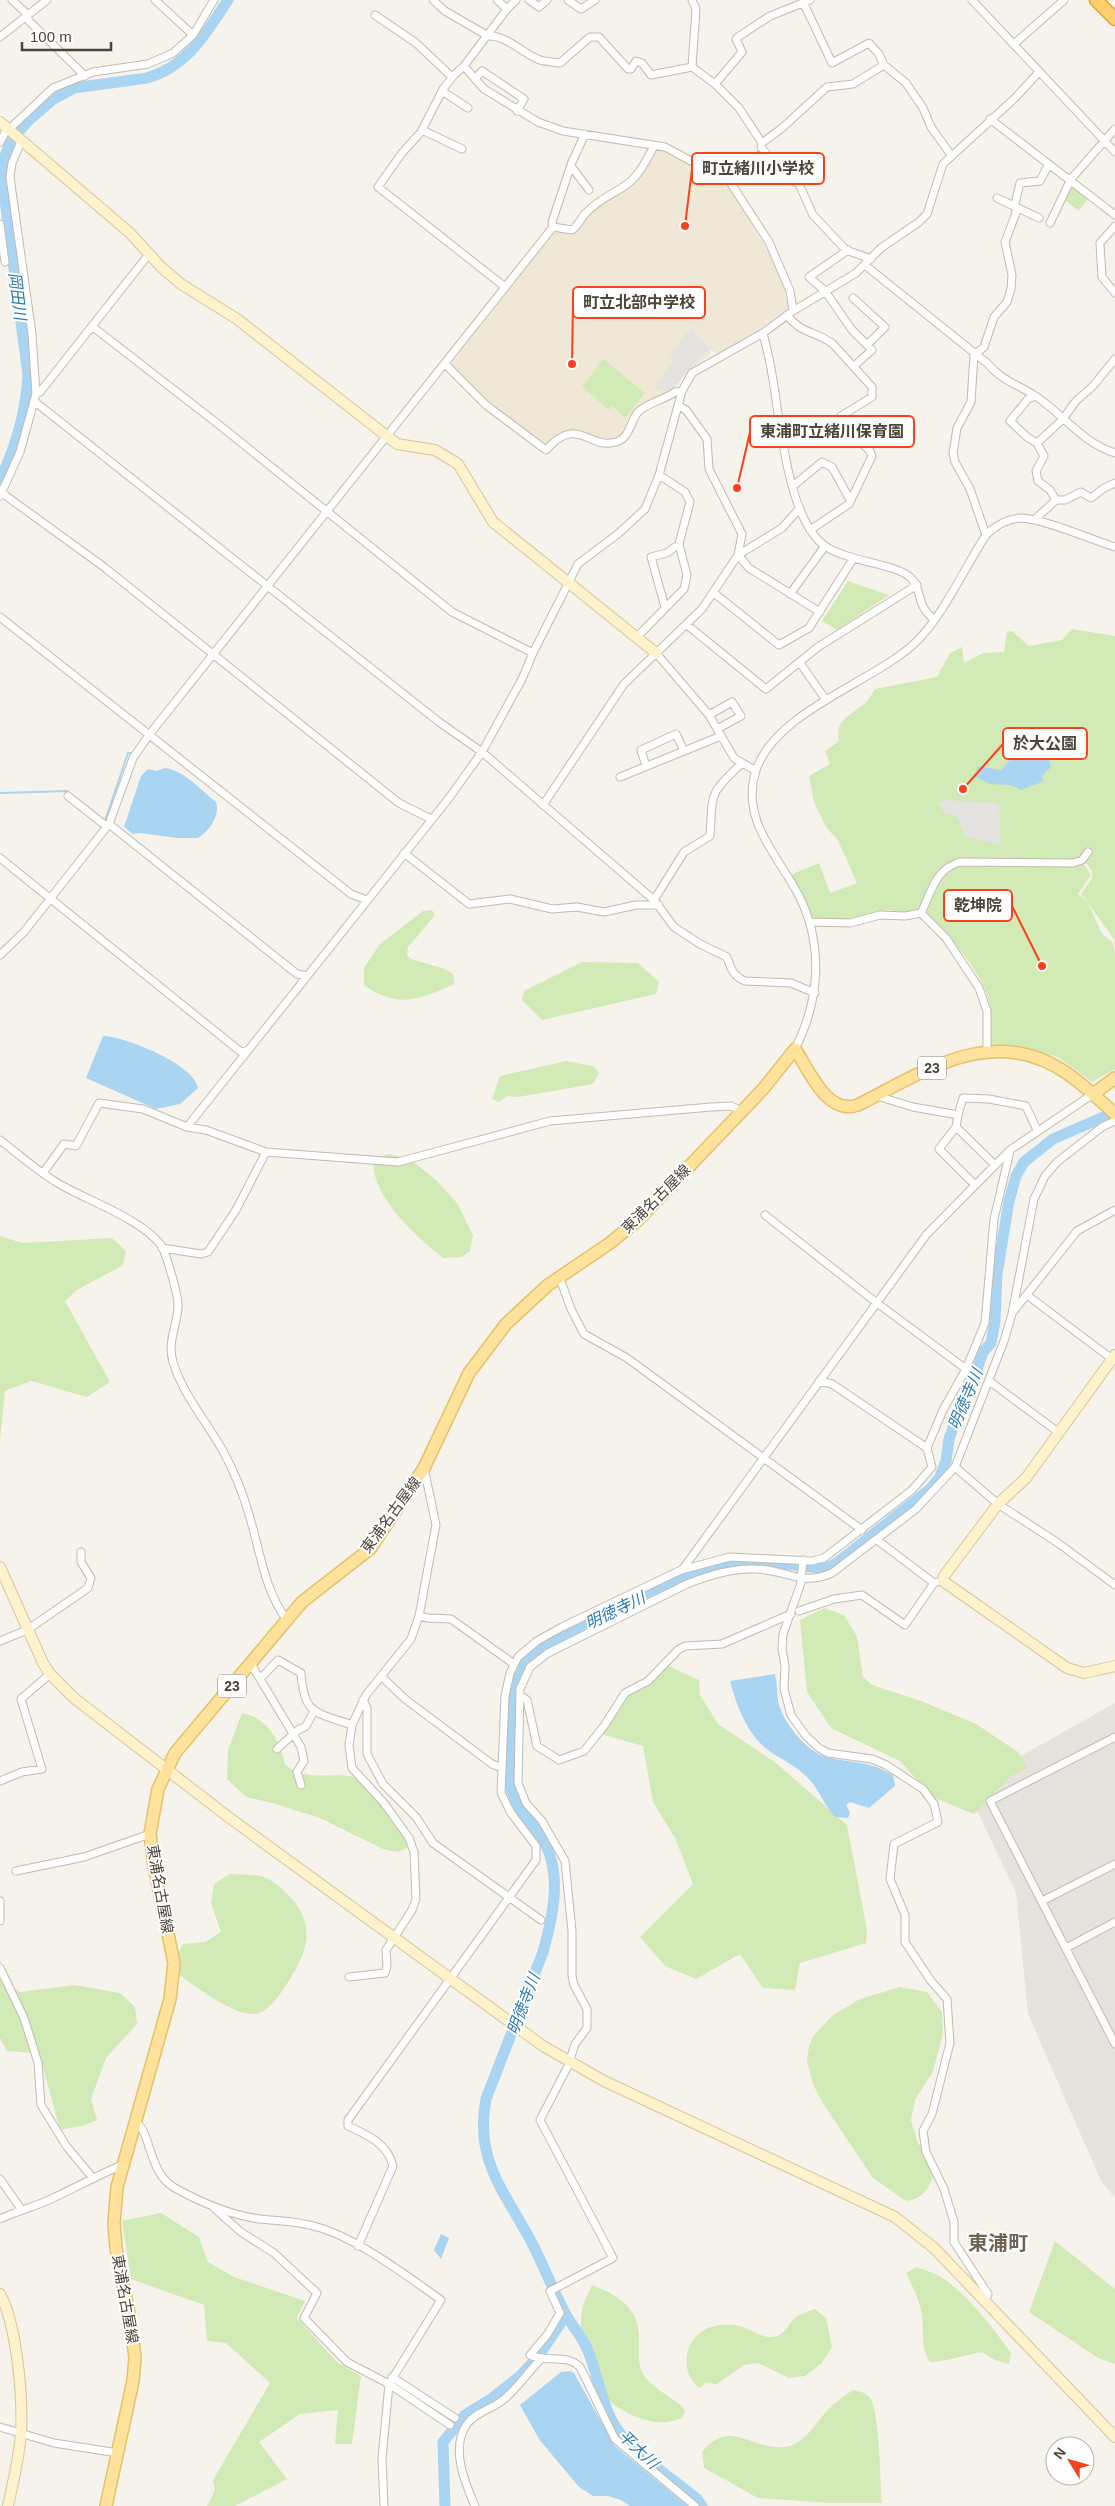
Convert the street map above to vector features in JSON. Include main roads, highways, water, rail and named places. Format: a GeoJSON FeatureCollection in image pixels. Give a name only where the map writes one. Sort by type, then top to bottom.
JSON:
{"type":"FeatureCollection","features":[{"type":"Feature","properties":{"kind":"highway"},"geometry":{"type":"LineString","coordinates":[[1096,0],[1115,19]]}},
{"type":"Feature","properties":{"kind":"main road","name":"東浦名古屋線"},"geometry":{"type":"LineString","coordinates":[[106,2506],[134,2381],[135,2357],[130,2319],[116,2248],[114,2223],[117,2187],[170,1999],[174,1978],[174,1963],[153,1859],[150,1834],[158,1789],[166,1768],[175,1753],[287,1620],[310,1596],[370,1549],[424,1468],[459,1392],[489,1346],[516,1312],[559,1276],[610,1243],[631,1226],[742,1111],[780,1069],[794,1049],[826,1095],[838,1106],[853,1107],[948,1061],[988,1051],[1015,1053],[1042,1061],[1067,1074],[1092,1094]]}},
{"type":"Feature","properties":{"kind":"main road"},"geometry":{"type":"LineString","coordinates":[[1092,1094],[1115,1078]]}},
{"type":"Feature","properties":{"kind":"main road","name":"23"},"geometry":{"type":"LineString","coordinates":[[1092,1094],[1112,1107]]}},
{"type":"Feature","properties":{"kind":"water"},"geometry":{"type":"Polygon","coordinates":[[[1026,745],[1037,751],[1043,758],[1049,759],[1051,767],[1042,776],[1044,781],[1021,790],[1011,785],[990,784],[973,776],[977,773],[977,766],[1001,770],[1015,754],[1014,750],[1026,745]]]}},
{"type":"Feature","properties":{"kind":"water"},"geometry":{"type":"Polygon","coordinates":[[[165,768],[186,777],[216,802],[217,812],[213,823],[198,838],[133,834],[124,827],[141,776],[148,769],[156,771],[165,768]]]}},
{"type":"Feature","properties":{"kind":"water"},"geometry":{"type":"Polygon","coordinates":[[[103,1036],[127,1041],[158,1053],[185,1070],[194,1079],[198,1088],[180,1104],[156,1109],[86,1078],[103,1036]]]}},
{"type":"Feature","properties":{"kind":"water"},"geometry":{"type":"Polygon","coordinates":[[[775,1674],[780,1709],[796,1735],[804,1743],[819,1754],[827,1757],[884,1770],[893,1775],[895,1786],[869,1808],[850,1802],[846,1805],[850,1813],[848,1818],[835,1817],[807,1777],[772,1753],[756,1739],[740,1711],[730,1681],[775,1674]]]}},
{"type":"Feature","properties":{"kind":"water"},"geometry":{"type":"Polygon","coordinates":[[[441,2234],[449,2238],[441,2259],[434,2250],[441,2234]]]}},
{"type":"Feature","properties":{"kind":"water"},"geometry":{"type":"Polygon","coordinates":[[[570,2371],[574,2373],[615,2446],[688,2506],[630,2506],[621,2500],[608,2496],[593,2496],[579,2487],[539,2439],[520,2405],[561,2372],[570,2371]]]}},
{"type":"Feature","properties":{"kind":"waterway","name":"岡田川"},"geometry":{"type":"LineString","coordinates":[[0,480],[11,455],[19,429],[25,403],[28,375],[3,185],[5,156],[11,140],[29,120],[52,100],[74,88],[147,78],[161,73],[174,65],[195,47],[228,0]]}},
{"type":"Feature","properties":{"kind":"waterway"},"geometry":{"type":"LineString","coordinates":[[84,804],[105,821],[128,753],[131,753]]}},
{"type":"Feature","properties":{"kind":"waterway"},"geometry":{"type":"LineString","coordinates":[[0,793],[67,791],[70,794]]}},
{"type":"Feature","properties":{"kind":"waterway","name":"明徳寺川"},"geometry":{"type":"LineString","coordinates":[[702,2506],[697,2499],[642,2456],[615,2426],[606,2408],[586,2346],[566,2315],[532,2243],[494,2175],[484,2140],[483,2121],[486,2099],[543,1952],[553,1906],[554,1875],[551,1860],[538,1832],[517,1803],[510,1783],[511,1724],[518,1676],[521,1667],[531,1656],[548,1644],[648,1592],[699,1571],[714,1566],[744,1561],[775,1562],[827,1568],[838,1562],[930,1489],[940,1477],[946,1461],[949,1439],[969,1384],[975,1375],[983,1352],[991,1343],[995,1321],[997,1274],[1009,1201],[1016,1176],[1024,1162],[1053,1139],[1115,1112]]}},
{"type":"Feature","properties":{"kind":"waterway","name":"明徳寺川"},"geometry":{"type":"LineString","coordinates":[[445,2506],[443,2442],[465,2415],[491,2399],[520,2376],[538,2357],[566,2315]]}},
{"type":"Feature","properties":{"kind":"place","name":"町立緒川小学校"},"geometry":{"type":"Point","coordinates":[685,226]}},
{"type":"Feature","properties":{"kind":"place","name":"町立北部中学校"},"geometry":{"type":"Point","coordinates":[572,364]}},
{"type":"Feature","properties":{"kind":"place","name":"東浦町立緒川保育園"},"geometry":{"type":"Point","coordinates":[737,488]}},
{"type":"Feature","properties":{"kind":"place","name":"於大公園"},"geometry":{"type":"Point","coordinates":[963,789]}},
{"type":"Feature","properties":{"kind":"place","name":"乾坤院"},"geometry":{"type":"Point","coordinates":[1042,966]}},
{"type":"Feature","properties":{"kind":"district","name":"東浦町"},"geometry":{"type":"Point","coordinates":[998,2243]}},
{"type":"Feature","properties":{"kind":"water label","name":"平大川"},"geometry":{"type":"Point","coordinates":[639,2449]}}]}
